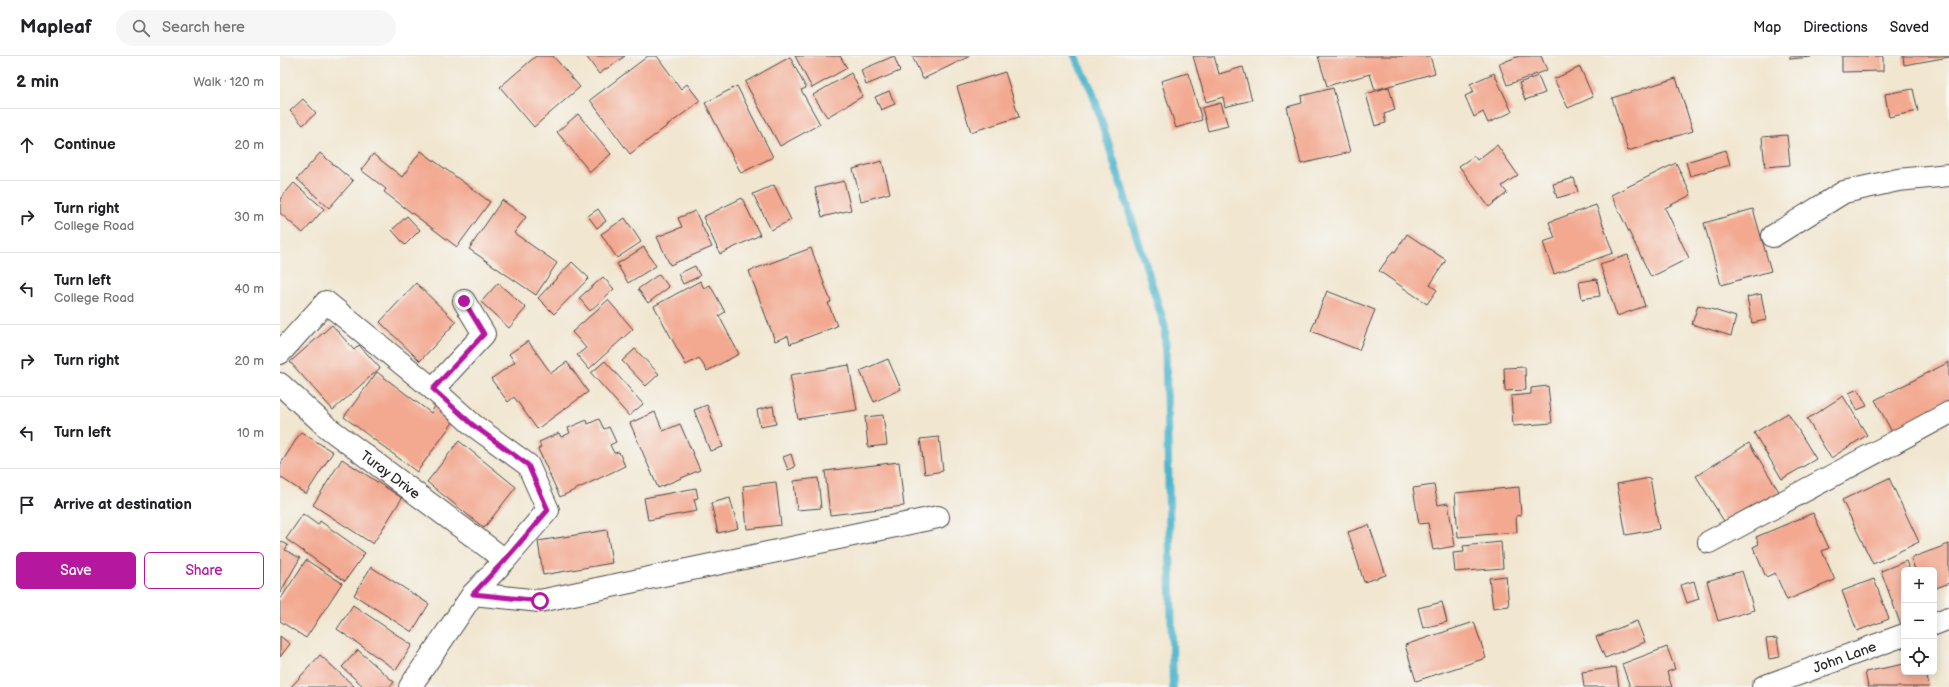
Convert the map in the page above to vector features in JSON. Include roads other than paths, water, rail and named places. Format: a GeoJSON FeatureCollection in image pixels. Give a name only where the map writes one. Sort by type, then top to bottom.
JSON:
{"type":"FeatureCollection","features":[{"type":"Feature","properties":{"kind":"street"},"geometry":{"type":"LineString","coordinates":[[1773,236],[1844,192],[1898,180],[1949,175]]}},
{"type":"Feature","properties":{"kind":"street"},"geometry":{"type":"LineString","coordinates":[[433,389],[484,334],[464,301]]}},
{"type":"Feature","properties":{"kind":"street"},"geometry":{"type":"LineString","coordinates":[[280,353],[326,302],[433,389],[473,425],[528,465],[548,510],[505,560],[473,594],[410,687]]}},
{"type":"Feature","properties":{"kind":"street","name":"Turay Drive"},"geometry":{"type":"LineString","coordinates":[[280,384],[327,427],[505,560]]}},
{"type":"Feature","properties":{"kind":"street"},"geometry":{"type":"LineString","coordinates":[[1709,542],[1949,413]]}},
{"type":"Feature","properties":{"kind":"street"},"geometry":{"type":"LineString","coordinates":[[473,594],[540,601],[938,517]]}},
{"type":"Feature","properties":{"kind":"street"},"geometry":{"type":"LineString","coordinates":[[1937,623],[1949,618]]}},
{"type":"Feature","properties":{"kind":"street","name":"John Lane"},"geometry":{"type":"LineString","coordinates":[[1763,687],[1901,636]]}},
{"type":"Feature","properties":{"kind":"waterway"},"geometry":{"type":"LineString","coordinates":[[1075,56],[1092,91],[1165,327],[1173,687]]}}]}
